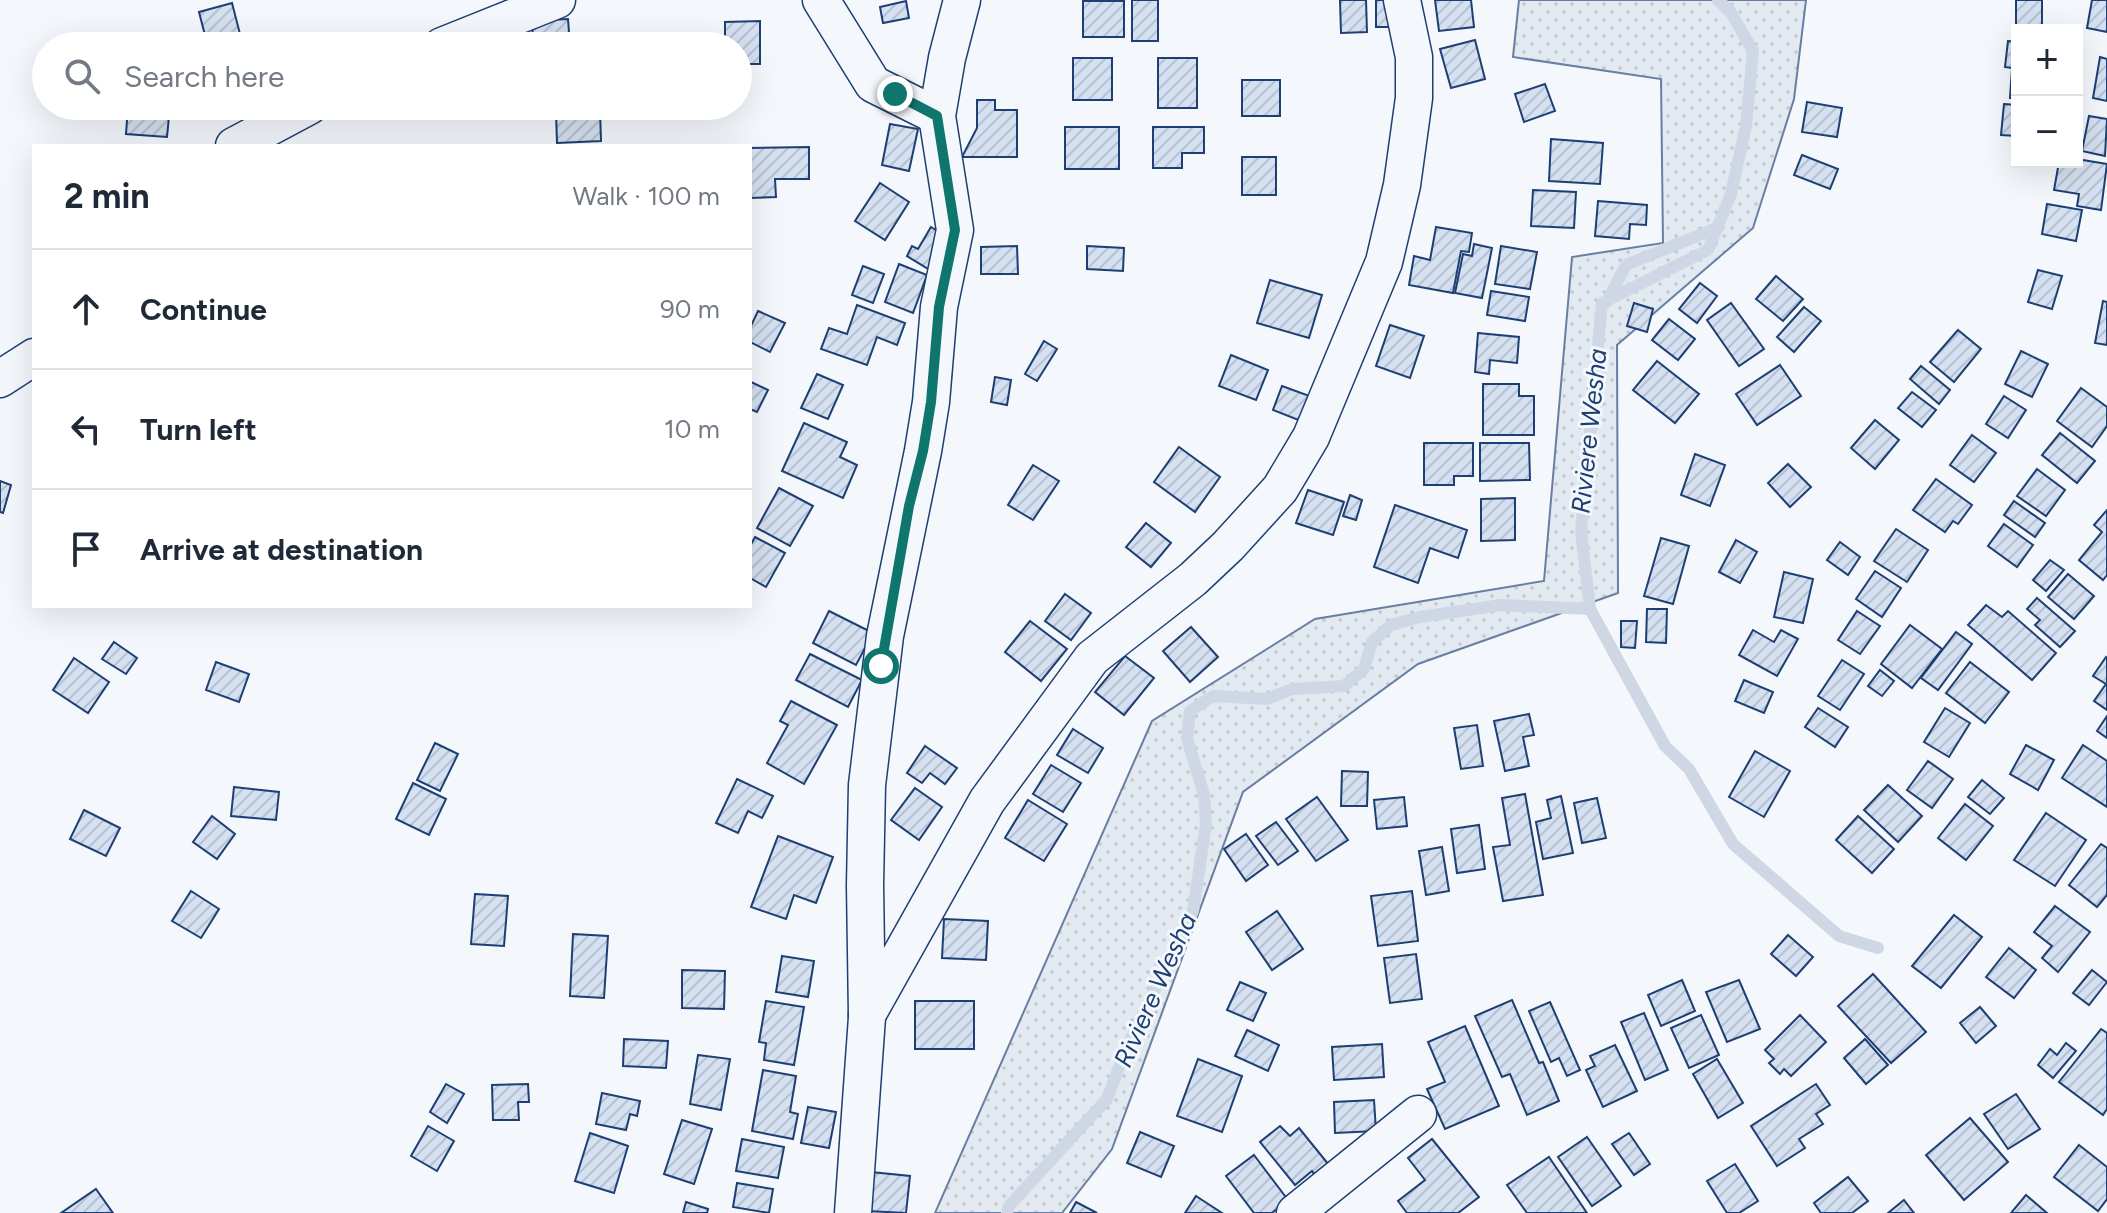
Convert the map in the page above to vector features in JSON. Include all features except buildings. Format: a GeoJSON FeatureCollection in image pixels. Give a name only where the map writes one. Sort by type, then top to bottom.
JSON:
{"type":"FeatureCollection","features":[{"type":"Feature","properties":{"kind":"street"},"geometry":{"type":"LineString","coordinates":[[477,32],[557,0]]}},
{"type":"Feature","properties":{"kind":"street"},"geometry":{"type":"LineString","coordinates":[[821,0],[873,84],[937,116]]}},
{"type":"Feature","properties":{"kind":"street"},"geometry":{"type":"LineString","coordinates":[[853,1213],[867,1017],[867,785],[885,636],[923,451],[931,402],[939,307],[955,230],[937,116],[947,58],[962,0]]}},
{"type":"Feature","properties":{"kind":"street"},"geometry":{"type":"LineString","coordinates":[[867,1017],[987,801],[1092,658],[1193,579],[1228,546],[1280,489],[1311,437],[1384,262],[1402,185],[1414,98],[1414,57],[1402,0]]}},
{"type":"Feature","properties":{"kind":"street"},"geometry":{"type":"LineString","coordinates":[[238,144],[283,120]]}},
{"type":"Feature","properties":{"kind":"street"},"geometry":{"type":"LineString","coordinates":[[0,379],[32,358]]}},
{"type":"Feature","properties":{"kind":"street"},"geometry":{"type":"LineString","coordinates":[[1295,1213],[1418,1114]]}},
{"type":"Feature","properties":{"kind":"shaded area"},"geometry":{"type":"Polygon","coordinates":[[[1519,0],[1806,0],[1794,99],[1753,228],[1617,345],[1618,593],[1418,664],[1243,792],[1112,1149],[1062,1213],[935,1213],[1152,721],[1315,619],[1544,581],[1572,257],[1663,243],[1661,79],[1513,57],[1519,0]]]}},
{"type":"Feature","properties":{"kind":"waterway","name":"Riviere Wesha"},"geometry":{"type":"LineString","coordinates":[[1718,0],[1730,11],[1753,51],[1746,126],[1731,194],[1708,250],[1602,303],[1581,531],[1590,609],[1665,746],[1689,769],[1733,844],[1839,936],[1878,948]]}},
{"type":"Feature","properties":{"kind":"waterway","name":"Riviere Wesha"},"geometry":{"type":"LineString","coordinates":[[1607,302],[1626,265],[1719,227]]}},
{"type":"Feature","properties":{"kind":"waterway","name":"Riviere Wesha"},"geometry":{"type":"LineString","coordinates":[[1007,1213],[1009,1206],[1107,1099],[1126,1049],[1193,911],[1206,824],[1204,795],[1187,738],[1190,711],[1213,696],[1267,699],[1292,689],[1344,686],[1364,669],[1372,642],[1391,625],[1420,617],[1501,605],[1590,609]]}},
{"type":"Feature","properties":{"kind":"route"},"geometry":{"type":"LineString","coordinates":[[881,666],[909,506],[923,451],[931,402],[939,307],[955,230],[937,116],[895,94]]}}]}
